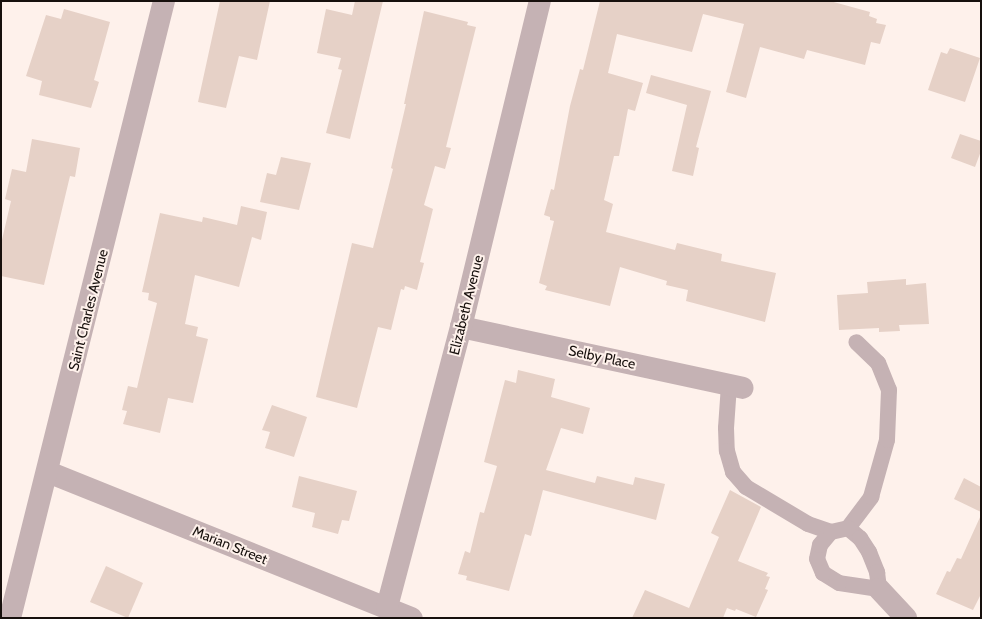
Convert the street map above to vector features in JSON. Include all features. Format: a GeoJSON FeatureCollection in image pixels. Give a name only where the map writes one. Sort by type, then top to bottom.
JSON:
{"type":"FeatureCollection","features":[{"type":"Feature","properties":{"kind":"street","name":"Saint Charles Avenue"},"geometry":{"type":"LineString","coordinates":[[10,618],[48,472],[164,1]]}},
{"type":"Feature","properties":{"kind":"street","name":"Elizabeth Avenue"},"geometry":{"type":"LineString","coordinates":[[388,607],[461,327],[540,1]]}},
{"type":"Feature","properties":{"kind":"street","name":"Selby Place"},"geometry":{"type":"LineString","coordinates":[[461,327],[736,387]]}},
{"type":"Feature","properties":{"kind":"street","name":"Marian Street"},"geometry":{"type":"LineString","coordinates":[[48,472],[388,607],[412,618]]}},
{"type":"Feature","properties":{"kind":"street"},"geometry":{"type":"LineString","coordinates":[[879,589],[906,618]]}},
{"type":"Feature","properties":{"kind":"lane"},"geometry":{"type":"LineString","coordinates":[[736,387],[726,428],[727,451],[733,472],[746,487],[808,524],[831,532],[848,528],[871,497],[887,432],[889,390],[878,363],[856,342]]}},
{"type":"Feature","properties":{"kind":"lane"},"geometry":{"type":"LineString","coordinates":[[831,532],[820,545],[817,559],[823,573],[839,583],[879,589],[877,572],[869,552],[860,538],[848,528]]}},
{"type":"Feature","properties":{"kind":"building"},"geometry":{"type":"Polygon","coordinates":[[[220,1],[270,1],[257,60],[239,56],[226,108],[198,102],[220,1]]]}},
{"type":"Feature","properties":{"kind":"building"},"geometry":{"type":"Polygon","coordinates":[[[355,1],[383,1],[350,139],[326,133],[342,70],[338,69],[341,58],[317,53],[326,9],[352,15],[355,1]]]}},
{"type":"Feature","properties":{"kind":"building"},"geometry":{"type":"Polygon","coordinates":[[[600,1],[830,1],[870,12],[869,16],[877,19],[876,23],[886,25],[880,44],[871,42],[865,65],[807,50],[804,59],[760,47],[746,98],[726,92],[744,24],[703,14],[692,52],[617,34],[608,73],[643,83],[635,111],[628,109],[619,156],[614,156],[604,200],[613,204],[606,232],[675,250],[677,243],[722,254],[721,261],[776,273],[765,322],[686,301],[688,290],[666,285],[667,281],[620,267],[610,306],[545,290],[547,286],[539,283],[554,221],[550,220],[550,217],[544,215],[551,189],[554,190],[570,106],[580,69],[583,70],[600,1]]]}},
{"type":"Feature","properties":{"kind":"building"},"geometry":{"type":"Polygon","coordinates":[[[64,9],[110,22],[94,80],[99,82],[91,108],[39,95],[42,81],[26,76],[46,15],[61,19],[64,9]]]}},
{"type":"Feature","properties":{"kind":"building"},"geometry":{"type":"Polygon","coordinates":[[[424,11],[468,22],[467,25],[476,27],[446,147],[451,148],[445,169],[435,166],[424,205],[433,209],[420,262],[424,263],[417,290],[405,286],[404,290],[401,289],[391,330],[378,327],[357,408],[316,397],[352,243],[373,248],[393,169],[391,168],[406,104],[404,104],[424,11]]]}},
{"type":"Feature","properties":{"kind":"building"},"geometry":{"type":"Polygon","coordinates":[[[950,48],[980,58],[965,102],[928,90],[941,52],[947,54],[950,48]]]}},
{"type":"Feature","properties":{"kind":"building"},"geometry":{"type":"Polygon","coordinates":[[[651,75],[711,91],[696,147],[699,148],[693,176],[672,171],[687,105],[646,93],[651,75]]]}},
{"type":"Feature","properties":{"kind":"building"},"geometry":{"type":"Polygon","coordinates":[[[960,134],[981,141],[981,151],[975,167],[951,158],[960,134]]]}},
{"type":"Feature","properties":{"kind":"building"},"geometry":{"type":"Polygon","coordinates":[[[32,139],[80,148],[75,177],[70,176],[44,285],[1,276],[1,244],[11,201],[5,199],[12,169],[26,172],[32,139]]]}},
{"type":"Feature","properties":{"kind":"building"},"geometry":{"type":"Polygon","coordinates":[[[281,157],[311,163],[299,210],[260,202],[267,173],[276,175],[281,157]]]}},
{"type":"Feature","properties":{"kind":"building"},"geometry":{"type":"Polygon","coordinates":[[[241,206],[267,212],[261,240],[252,237],[239,287],[195,275],[185,324],[198,327],[196,336],[208,339],[193,403],[168,398],[160,433],[123,424],[127,411],[122,410],[128,386],[137,388],[157,303],[148,300],[149,293],[142,292],[160,213],[202,222],[203,217],[237,225],[241,206]]]}},
{"type":"Feature","properties":{"kind":"building"},"geometry":{"type":"Polygon","coordinates":[[[906,279],[906,285],[926,283],[929,324],[899,325],[900,331],[879,332],[879,328],[839,330],[837,295],[868,293],[867,282],[906,279]]]}},
{"type":"Feature","properties":{"kind":"building"},"geometry":{"type":"Polygon","coordinates":[[[518,370],[555,379],[551,397],[590,408],[583,434],[561,428],[546,470],[595,483],[597,476],[633,485],[635,477],[665,484],[656,520],[543,490],[531,536],[525,534],[509,591],[466,580],[467,576],[458,574],[465,551],[470,553],[480,512],[484,513],[497,466],[484,462],[505,380],[516,383],[518,370]]]}},
{"type":"Feature","properties":{"kind":"building"},"geometry":{"type":"Polygon","coordinates":[[[272,405],[307,417],[294,457],[265,448],[270,432],[262,430],[272,405]]]}},
{"type":"Feature","properties":{"kind":"building"},"geometry":{"type":"Polygon","coordinates":[[[299,476],[357,491],[349,521],[342,520],[338,534],[312,527],[315,513],[292,507],[299,476]]]}},
{"type":"Feature","properties":{"kind":"building"},"geometry":{"type":"Polygon","coordinates":[[[964,478],[981,487],[981,512],[954,499],[964,478]]]}},
{"type":"Feature","properties":{"kind":"building"},"geometry":{"type":"Polygon","coordinates":[[[730,490],[761,507],[738,561],[768,573],[766,576],[770,577],[765,589],[768,590],[756,617],[736,609],[735,611],[727,608],[723,618],[632,618],[645,590],[689,608],[719,537],[711,533],[730,490]]]}},
{"type":"Feature","properties":{"kind":"building"},"geometry":{"type":"Polygon","coordinates":[[[981,515],[981,594],[973,610],[936,594],[947,571],[950,572],[957,558],[961,559],[981,515]]]}},
{"type":"Feature","properties":{"kind":"building"},"geometry":{"type":"Polygon","coordinates":[[[106,566],[143,583],[128,618],[90,602],[106,566]]]}}]}
